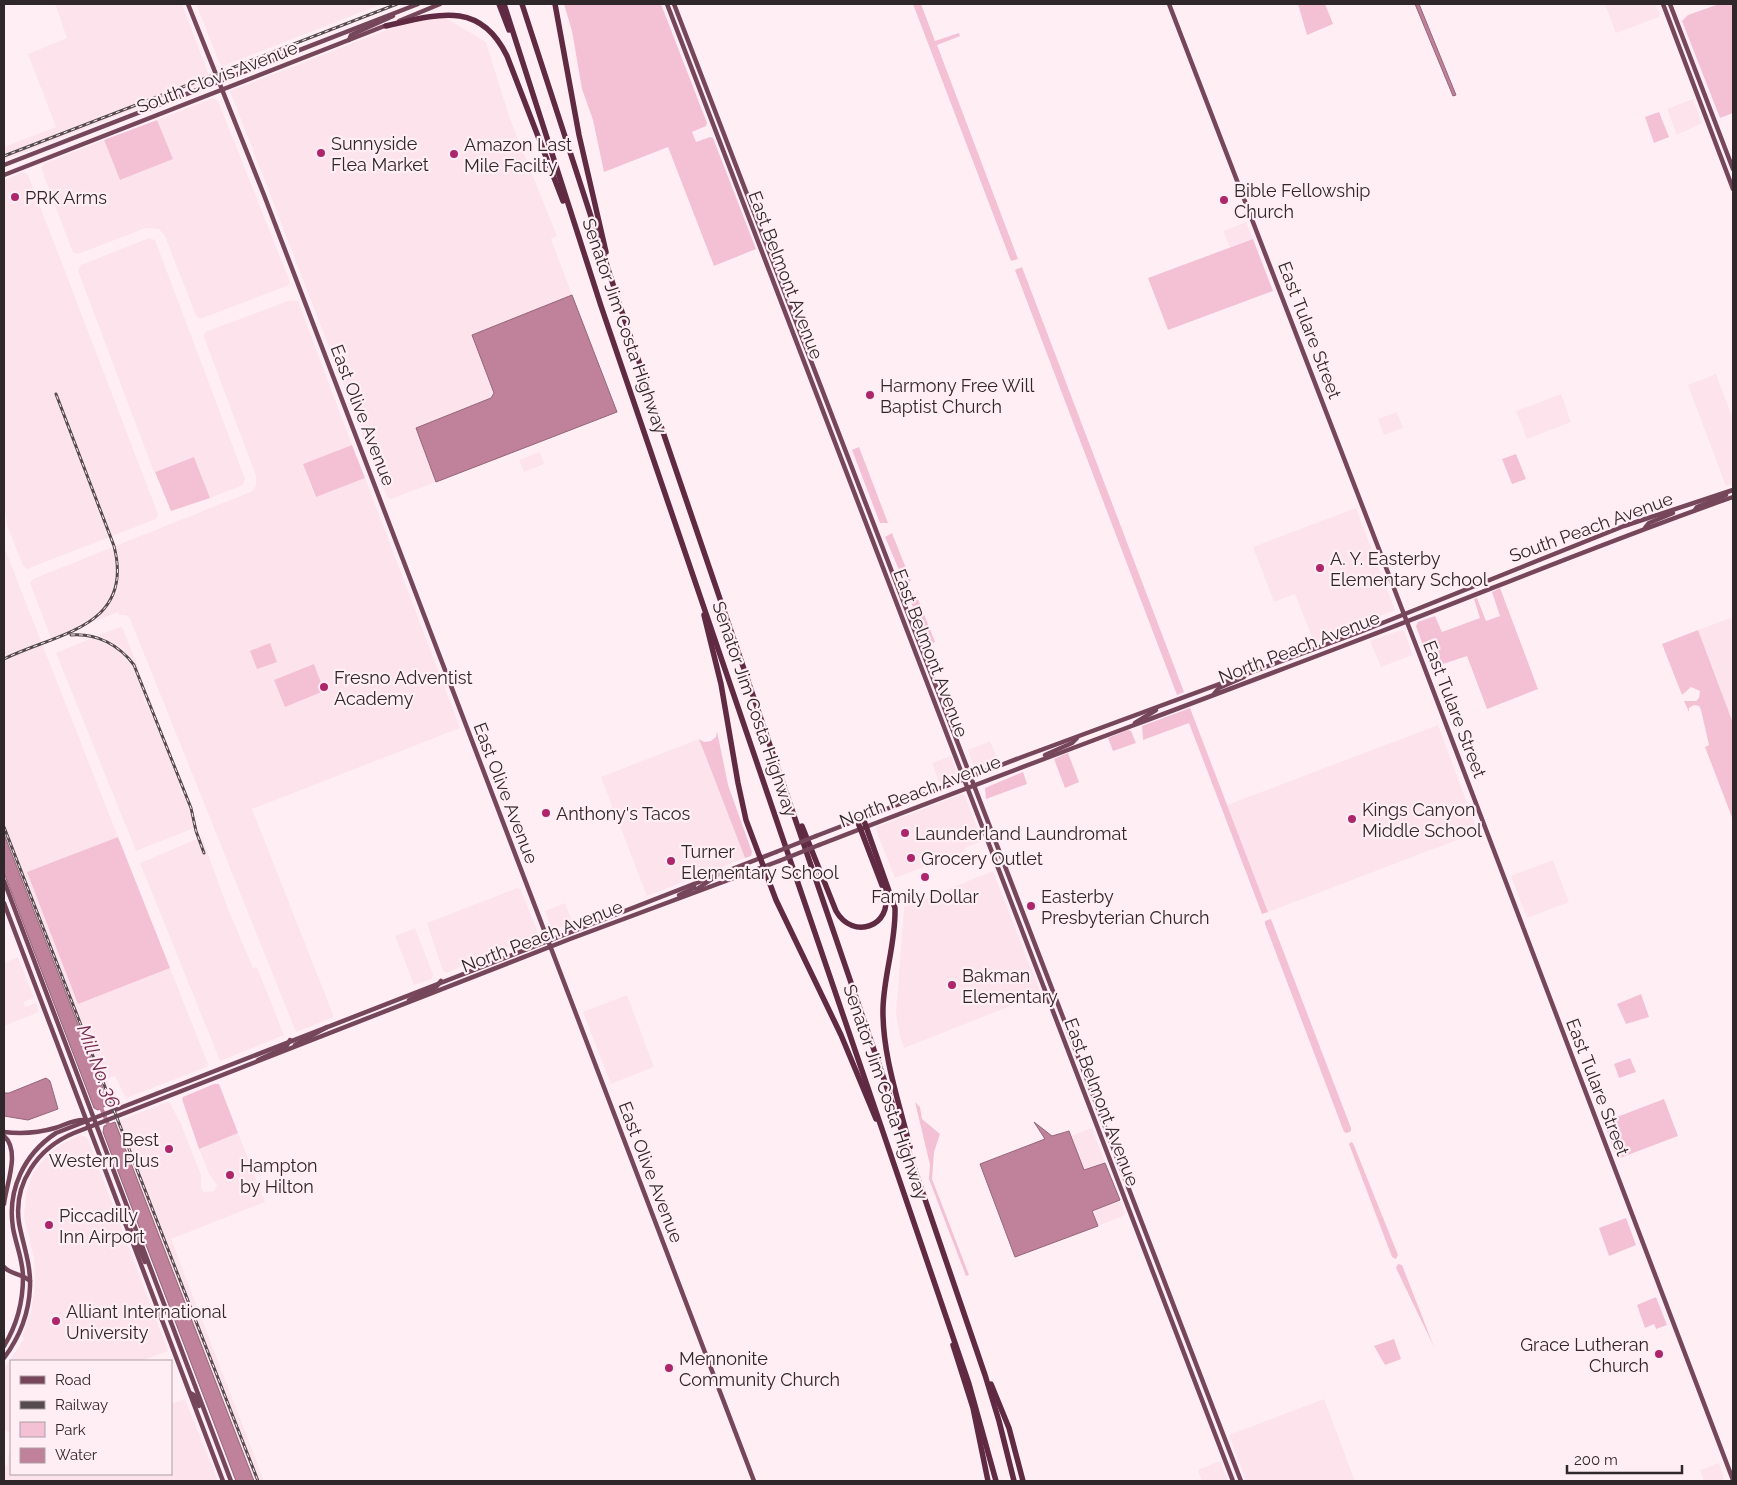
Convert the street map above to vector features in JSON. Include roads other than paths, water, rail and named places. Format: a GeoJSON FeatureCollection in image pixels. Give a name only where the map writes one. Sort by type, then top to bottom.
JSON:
{"type":"FeatureCollection","features":[{"type":"Feature","properties":{"kind":"highway"},"geometry":{"type":"LineString","coordinates":[[499,4],[528,77]]}},
{"type":"Feature","properties":{"kind":"highway","name":"Senator Jim Costa Highway"},"geometry":{"type":"LineString","coordinates":[[504,4],[583,252],[947,1316],[979,1413],[996,1481]]}},
{"type":"Feature","properties":{"kind":"highway"},"geometry":{"type":"LineString","coordinates":[[522,4],[622,312]]}},
{"type":"Feature","properties":{"kind":"highway"},"geometry":{"type":"LineString","coordinates":[[555,4],[579,135],[600,231],[622,312]]}},
{"type":"Feature","properties":{"kind":"highway"},"geometry":{"type":"LineString","coordinates":[[386,26],[455,12],[477,19],[492,30],[507,56],[583,252]]}},
{"type":"Feature","properties":{"kind":"highway","name":"Senator Jim Costa Highway"},"geometry":{"type":"LineString","coordinates":[[622,312],[972,1340],[999,1421],[1014,1481]]}},
{"type":"Feature","properties":{"kind":"highway"},"geometry":{"type":"LineString","coordinates":[[694,577],[721,684],[741,800],[763,867],[782,913],[841,1036],[903,1188]]}},
{"type":"Feature","properties":{"kind":"highway"},"geometry":{"type":"LineString","coordinates":[[763,726],[836,912],[845,923],[857,928],[870,926],[878,921],[885,911],[886,902],[885,893],[860,819]]}},
{"type":"Feature","properties":{"kind":"highway"},"geometry":{"type":"LineString","coordinates":[[863,828],[895,908],[895,924],[884,994],[884,1032],[919,1183]]}},
{"type":"Feature","properties":{"kind":"highway"},"geometry":{"type":"LineString","coordinates":[[947,1316],[955,1354],[974,1414],[988,1481]]}},
{"type":"Feature","properties":{"kind":"highway"},"geometry":{"type":"LineString","coordinates":[[972,1340],[1009,1428],[1023,1481]]}},
{"type":"Feature","properties":{"kind":"main road","name":"East Olive Avenue"},"geometry":{"type":"LineString","coordinates":[[188,4],[264,195],[754,1481]]}},
{"type":"Feature","properties":{"kind":"main road","name":"South Clovis Avenue"},"geometry":{"type":"LineString","coordinates":[[4,165],[418,4]]}},
{"type":"Feature","properties":{"kind":"main road","name":"South Clovis Avenue"},"geometry":{"type":"LineString","coordinates":[[4,175],[440,4]]}},
{"type":"Feature","properties":{"kind":"main road","name":"East Belmont Avenue"},"geometry":{"type":"LineString","coordinates":[[666,4],[1233,1481]]}},
{"type":"Feature","properties":{"kind":"main road","name":"East Belmont Avenue"},"geometry":{"type":"LineString","coordinates":[[674,4],[1241,1481]]}},
{"type":"Feature","properties":{"kind":"main road","name":"East Tulare Street"},"geometry":{"type":"LineString","coordinates":[[1169,4],[1407,621],[1733,1480]]}},
{"type":"Feature","properties":{"kind":"main road"},"geometry":{"type":"LineString","coordinates":[[1662,4],[1733,189]]}},
{"type":"Feature","properties":{"kind":"main road"},"geometry":{"type":"LineString","coordinates":[[1670,4],[1733,169]]}},
{"type":"Feature","properties":{"kind":"main road"},"geometry":{"type":"LineString","coordinates":[[349,40],[351,35],[386,21],[402,10]]}},
{"type":"Feature","properties":{"kind":"main road"},"geometry":{"type":"LineString","coordinates":[[1695,511],[1697,506],[1733,490]]}},
{"type":"Feature","properties":{"kind":"main road","name":"South Peach Avenue"},"geometry":{"type":"LineString","coordinates":[[1404,614],[1619,528],[1733,490]]}},
{"type":"Feature","properties":{"kind":"main road","name":"South Peach Avenue"},"geometry":{"type":"LineString","coordinates":[[1622,536],[1732,497]]}},
{"type":"Feature","properties":{"kind":"main road"},"geometry":{"type":"LineString","coordinates":[[1645,528],[1649,523],[1680,508]]}},
{"type":"Feature","properties":{"kind":"main road","name":"North Peach Avenue"},"geometry":{"type":"LineString","coordinates":[[4,1358],[23,1324],[29,1299],[28,1258],[19,1218],[20,1197],[24,1182],[34,1163],[49,1146],[62,1138],[550,947],[779,861],[1042,758],[1407,621],[1622,536]]}},
{"type":"Feature","properties":{"kind":"main road","name":"North Peach Avenue"},"geometry":{"type":"LineString","coordinates":[[86,1120],[971,776],[1244,676],[1404,614]]}},
{"type":"Feature","properties":{"kind":"main road"},"geometry":{"type":"LineString","coordinates":[[1214,694],[1217,690],[1240,680],[1244,676]]}},
{"type":"Feature","properties":{"kind":"main road"},"geometry":{"type":"LineString","coordinates":[[1134,724],[1137,720],[1160,707]]}},
{"type":"Feature","properties":{"kind":"main road"},"geometry":{"type":"LineString","coordinates":[[1042,758],[1049,752],[1075,742],[1077,738]]}},
{"type":"Feature","properties":{"kind":"main road"},"geometry":{"type":"LineString","coordinates":[[698,891],[699,887],[710,882],[715,876]]}},
{"type":"Feature","properties":{"kind":"main road"},"geometry":{"type":"LineString","coordinates":[[4,882],[231,1481]]}},
{"type":"Feature","properties":{"kind":"main road"},"geometry":{"type":"LineString","coordinates":[[677,898],[694,888],[694,884]]}},
{"type":"Feature","properties":{"kind":"main road"},"geometry":{"type":"LineString","coordinates":[[4,886],[9,894]]}},
{"type":"Feature","properties":{"kind":"main road"},"geometry":{"type":"LineString","coordinates":[[4,903],[223,1481]]}},
{"type":"Feature","properties":{"kind":"main road"},"geometry":{"type":"LineString","coordinates":[[403,1004],[414,996],[436,987],[441,981]]}},
{"type":"Feature","properties":{"kind":"main road"},"geometry":{"type":"LineString","coordinates":[[295,1047],[299,1042],[320,1033],[330,1025]]}},
{"type":"Feature","properties":{"kind":"main road"},"geometry":{"type":"LineString","coordinates":[[253,1063],[263,1056],[286,1047],[290,1040]]}},
{"type":"Feature","properties":{"kind":"main road"},"geometry":{"type":"LineString","coordinates":[[4,1132],[39,1132],[78,1119],[86,1120]]}},
{"type":"Feature","properties":{"kind":"main road"},"geometry":{"type":"LineString","coordinates":[[4,1346],[20,1309],[23,1274],[12,1213],[13,1196],[20,1174],[32,1154],[48,1138],[86,1120]]}},
{"type":"Feature","properties":{"kind":"main road"},"geometry":{"type":"LineString","coordinates":[[4,1136],[11,1146],[12,1154],[4,1204]]}},
{"type":"Feature","properties":{"kind":"main road"},"geometry":{"type":"LineString","coordinates":[[126,1224],[131,1230],[142,1258],[152,1274]]}},
{"type":"Feature","properties":{"kind":"main road"},"geometry":{"type":"LineString","coordinates":[[4,1266],[12,1273],[23,1274],[30,1281]]}},
{"type":"Feature","properties":{"kind":"main road"},"geometry":{"type":"LineString","coordinates":[[190,1393],[194,1394],[212,1434]]}},
{"type":"Feature","properties":{"kind":"water"},"geometry":{"type":"Polygon","coordinates":[[[1415,4],[1419,4],[1456,95],[1453,96],[1415,4]]]}},
{"type":"Feature","properties":{"kind":"water"},"geometry":{"type":"Polygon","coordinates":[[[572,295],[617,412],[436,482],[416,428],[491,398],[494,393],[472,335],[572,295]]]}},
{"type":"Feature","properties":{"kind":"water"},"geometry":{"type":"Polygon","coordinates":[[[4,834],[109,1104],[98,1110],[94,1108],[4,873],[4,834]]]}},
{"type":"Feature","properties":{"kind":"water"},"geometry":{"type":"Polygon","coordinates":[[[46,1078],[50,1081],[58,1109],[28,1120],[4,1116],[4,1093],[9,1093],[46,1078]]]}},
{"type":"Feature","properties":{"kind":"water"},"geometry":{"type":"Polygon","coordinates":[[[115,1122],[254,1481],[236,1481],[103,1132],[104,1126],[115,1122]]]}},
{"type":"Feature","properties":{"kind":"water"},"geometry":{"type":"Polygon","coordinates":[[[1034,1122],[1052,1136],[1069,1131],[1084,1170],[1105,1163],[1120,1200],[1092,1211],[1098,1226],[1015,1257],[980,1164],[1045,1139],[1034,1122]]]}},
{"type":"Feature","properties":{"kind":"waterway","name":"Mill No. 36"},"geometry":{"type":"LineString","coordinates":[[100,1105],[110,1129]]}},
{"type":"Feature","properties":{"kind":"railway"},"geometry":{"type":"LineString","coordinates":[[4,156],[397,4]]}},
{"type":"Feature","properties":{"kind":"railway"},"geometry":{"type":"LineString","coordinates":[[4,659],[86,624],[102,611],[113,595],[117,573],[114,546],[56,394]]}},
{"type":"Feature","properties":{"kind":"railway"},"geometry":{"type":"LineString","coordinates":[[71,635],[90,636],[107,642],[134,665],[191,808],[196,831],[204,853]]}},
{"type":"Feature","properties":{"kind":"railway"},"geometry":{"type":"LineString","coordinates":[[4,827],[258,1481]]}},
{"type":"Feature","properties":{"kind":"place","name":"Sunnyside Flea Market"},"geometry":{"type":"Point","coordinates":[321,153]}},
{"type":"Feature","properties":{"kind":"place","name":"Amazon Last Mile Facilty"},"geometry":{"type":"Point","coordinates":[454,154]}},
{"type":"Feature","properties":{"kind":"place","name":"PRK Arms"},"geometry":{"type":"Point","coordinates":[15,197]}},
{"type":"Feature","properties":{"kind":"place","name":"Bible Fellowship Church"},"geometry":{"type":"Point","coordinates":[1224,200]}},
{"type":"Feature","properties":{"kind":"place","name":"Harmony Free Will Baptist Church"},"geometry":{"type":"Point","coordinates":[870,395]}},
{"type":"Feature","properties":{"kind":"place","name":"A. Y. Easterby Elementary School"},"geometry":{"type":"Point","coordinates":[1320,568]}},
{"type":"Feature","properties":{"kind":"place","name":"Fresno Adventist Academy"},"geometry":{"type":"Point","coordinates":[324,687]}},
{"type":"Feature","properties":{"kind":"place","name":"Anthony's Tacos"},"geometry":{"type":"Point","coordinates":[546,813]}},
{"type":"Feature","properties":{"kind":"place","name":"Kings Canyon Middle School"},"geometry":{"type":"Point","coordinates":[1352,819]}},
{"type":"Feature","properties":{"kind":"place","name":"Launderland Laundromat"},"geometry":{"type":"Point","coordinates":[905,833]}},
{"type":"Feature","properties":{"kind":"place","name":"Grocery Outlet"},"geometry":{"type":"Point","coordinates":[911,858]}},
{"type":"Feature","properties":{"kind":"place","name":"Turner Elementary School"},"geometry":{"type":"Point","coordinates":[671,861]}},
{"type":"Feature","properties":{"kind":"place","name":"Family Dollar"},"geometry":{"type":"Point","coordinates":[925,877]}},
{"type":"Feature","properties":{"kind":"place","name":"Easterby Presbyterian Church"},"geometry":{"type":"Point","coordinates":[1031,906]}},
{"type":"Feature","properties":{"kind":"place","name":"Bakman Elementary"},"geometry":{"type":"Point","coordinates":[952,985]}},
{"type":"Feature","properties":{"kind":"place","name":"Best Western Plus"},"geometry":{"type":"Point","coordinates":[169,1149]}},
{"type":"Feature","properties":{"kind":"place","name":"Hampton by Hilton"},"geometry":{"type":"Point","coordinates":[230,1175]}},
{"type":"Feature","properties":{"kind":"place","name":"Piccadilly Inn Airport"},"geometry":{"type":"Point","coordinates":[49,1225]}},
{"type":"Feature","properties":{"kind":"place","name":"Alliant International University"},"geometry":{"type":"Point","coordinates":[56,1321]}},
{"type":"Feature","properties":{"kind":"place","name":"Grace Lutheran Church"},"geometry":{"type":"Point","coordinates":[1659,1354]}},
{"type":"Feature","properties":{"kind":"place","name":"Mennonite Community Church"},"geometry":{"type":"Point","coordinates":[669,1368]}}]}
